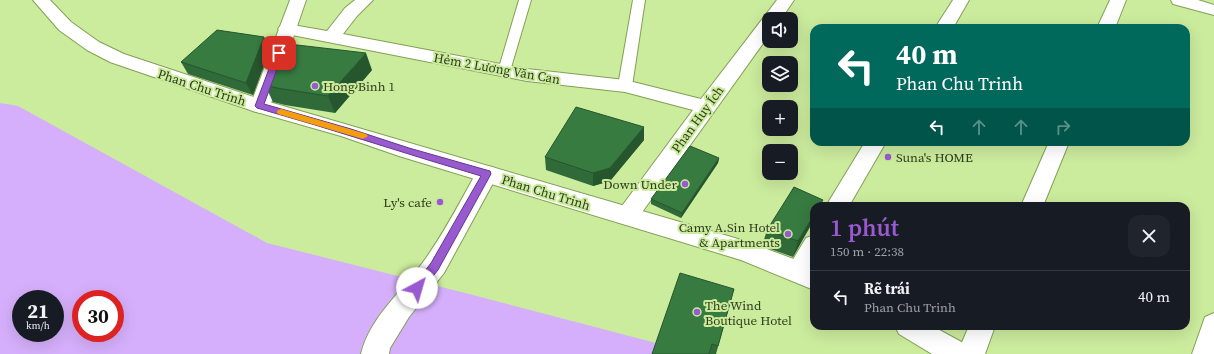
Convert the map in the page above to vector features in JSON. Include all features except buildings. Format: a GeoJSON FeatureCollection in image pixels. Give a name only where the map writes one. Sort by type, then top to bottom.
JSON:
{"type":"FeatureCollection","features":[{"type":"Feature","properties":{"kind":"street","name":"Phan Chu Trinh"},"geometry":{"type":"LineString","coordinates":[[41,0],[65,26],[93,46],[152,70],[260,106],[348,131],[407,151],[745,251],[806,275]]}},
{"type":"Feature","properties":{"kind":"street"},"geometry":{"type":"LineString","coordinates":[[260,106],[298,0]]}},
{"type":"Feature","properties":{"kind":"street"},"geometry":{"type":"LineString","coordinates":[[331,38],[351,12],[365,0]]}},
{"type":"Feature","properties":{"kind":"street"},"geometry":{"type":"LineString","coordinates":[[777,12],[786,0]]}},
{"type":"Feature","properties":{"kind":"street"},"geometry":{"type":"LineString","coordinates":[[946,24],[961,0]]}},
{"type":"Feature","properties":{"kind":"street"},"geometry":{"type":"LineString","coordinates":[[1108,24],[1118,0]]}},
{"type":"Feature","properties":{"kind":"street"},"geometry":{"type":"LineString","coordinates":[[1179,0],[1214,10]]}},
{"type":"Feature","properties":{"kind":"street","name":"Hẻm 2 Lương Văn Can"},"geometry":{"type":"LineString","coordinates":[[287,29],[527,75],[625,86],[706,107]]}},
{"type":"Feature","properties":{"kind":"street","name":"Phan Huy Ích"},"geometry":{"type":"LineString","coordinates":[[627,216],[762,32]]}},
{"type":"Feature","properties":{"kind":"street"},"geometry":{"type":"LineString","coordinates":[[840,202],[874,146]]}},
{"type":"Feature","properties":{"kind":"street"},"geometry":{"type":"LineString","coordinates":[[1034,202],[1057,146]]}},
{"type":"Feature","properties":{"kind":"street"},"geometry":{"type":"LineString","coordinates":[[375,354],[377,344],[400,309],[435,266],[487,174]]}},
{"type":"Feature","properties":{"kind":"street"},"geometry":{"type":"LineString","coordinates":[[806,275],[810,260]]}},
{"type":"Feature","properties":{"kind":"street"},"geometry":{"type":"LineString","coordinates":[[1206,354],[1214,325]]}},
{"type":"Feature","properties":{"kind":"street"},"geometry":{"type":"LineString","coordinates":[[915,330],[956,354]]}},
{"type":"Feature","properties":{"kind":"street"},"geometry":{"type":"LineString","coordinates":[[971,354],[980,330]]}},
{"type":"Feature","properties":{"kind":"lane"},"geometry":{"type":"LineString","coordinates":[[504,71],[525,0]]}},
{"type":"Feature","properties":{"kind":"lane"},"geometry":{"type":"LineString","coordinates":[[625,86],[639,0]]}},
{"type":"Feature","properties":{"kind":"shaded area"},"geometry":{"type":"Polygon","coordinates":[[[0,103],[18,106],[267,243],[698,354],[0,354],[0,103]]]}},
{"type":"Feature","properties":{"kind":"slow traffic"},"geometry":{"type":"LineString","coordinates":[[281,112],[363,136]]}},
{"type":"Feature","properties":{"kind":"place","name":"Hong Binh 1"},"geometry":{"type":"Point","coordinates":[315,86]}},
{"type":"Feature","properties":{"kind":"place","name":"Suna's HOME"},"geometry":{"type":"Point","coordinates":[888,157]}},
{"type":"Feature","properties":{"kind":"place","name":"Down Under"},"geometry":{"type":"Point","coordinates":[685,184]}},
{"type":"Feature","properties":{"kind":"place","name":"Ly's cafe"},"geometry":{"type":"Point","coordinates":[440,202]}},
{"type":"Feature","properties":{"kind":"place","name":"Camy A.Sin Hotel & Apartments"},"geometry":{"type":"Point","coordinates":[788,234]}},
{"type":"Feature","properties":{"kind":"place","name":"The Wind Boutique Hotel"},"geometry":{"type":"Point","coordinates":[697,312]}},
{"type":"Feature","properties":{"kind":"route"},"geometry":{"type":"LineString","coordinates":[[279,53],[260,106],[348,131],[407,151],[487,174],[435,266],[417,288]]}}]}
